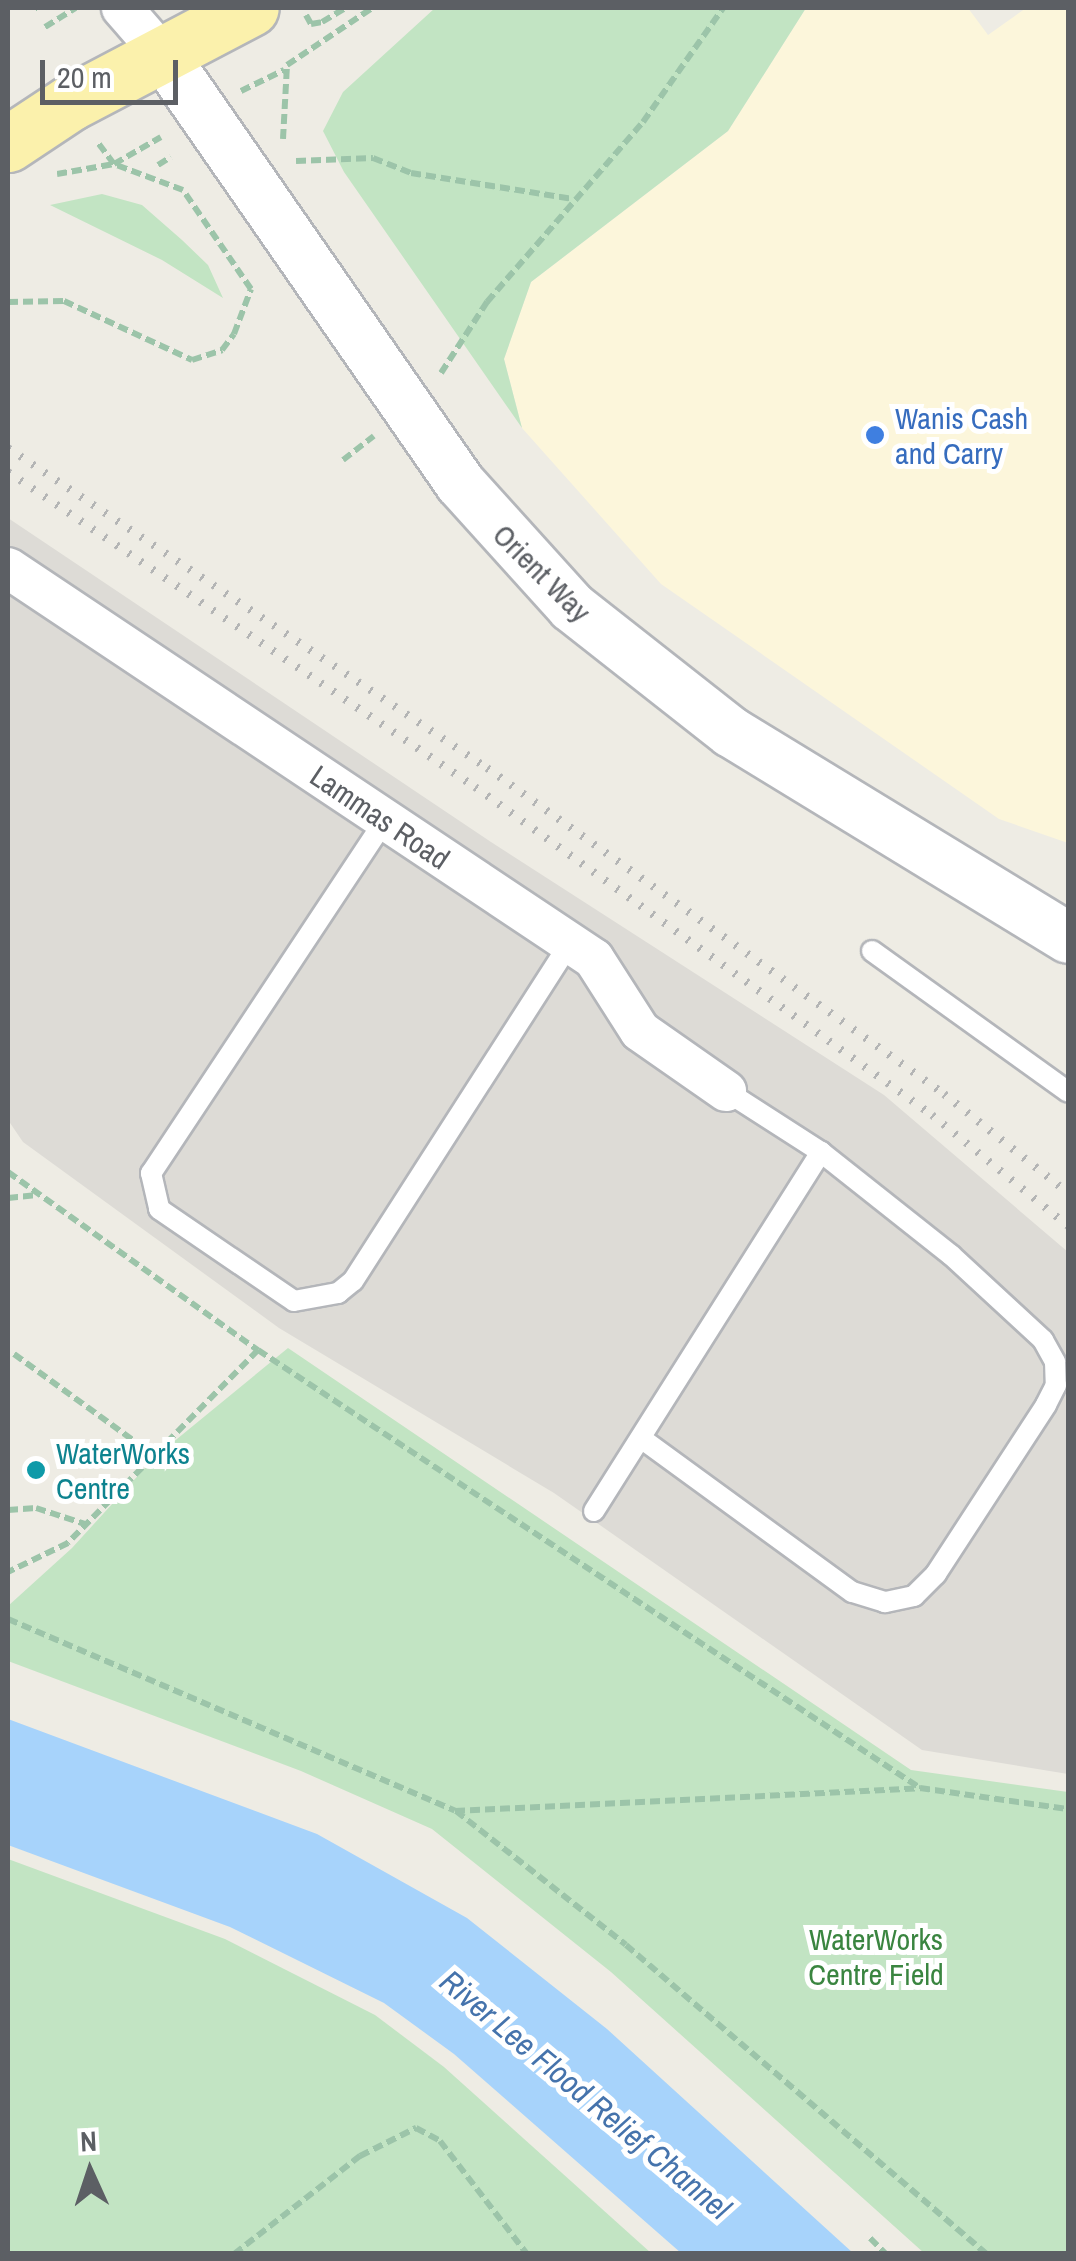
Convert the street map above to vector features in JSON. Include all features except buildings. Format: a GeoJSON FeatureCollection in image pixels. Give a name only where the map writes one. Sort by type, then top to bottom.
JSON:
{"type":"FeatureCollection","features":[{"type":"Feature","properties":{"kind":"main road"},"geometry":{"type":"LineString","coordinates":[[8,144],[162,56],[265,29]]}},
{"type":"Feature","properties":{"kind":"street"},"geometry":{"type":"LineString","coordinates":[[122,8],[162,56]]}},
{"type":"Feature","properties":{"kind":"street","name":"Orient Way"},"geometry":{"type":"LineString","coordinates":[[162,56],[460,483],[572,607],[731,732],[1068,938]]}},
{"type":"Feature","properties":{"kind":"street","name":"Lammas Road"},"geometry":{"type":"LineString","coordinates":[[8,568],[594,959],[640,1031],[726,1090]]}},
{"type":"Feature","properties":{"kind":"lane"},"geometry":{"type":"LineString","coordinates":[[384,820],[151,1172],[159,1209],[294,1301],[338,1293],[353,1281],[570,943]]}},
{"type":"Feature","properties":{"kind":"lane"},"geometry":{"type":"LineString","coordinates":[[872,951],[1068,1092]]}},
{"type":"Feature","properties":{"kind":"lane"},"geometry":{"type":"LineString","coordinates":[[641,1438],[852,1592],[885,1602],[914,1596],[936,1574],[1046,1406],[1062,1366],[1043,1340],[951,1255],[821,1152],[726,1090]]}},
{"type":"Feature","properties":{"kind":"lane"},"geometry":{"type":"LineString","coordinates":[[594,1512],[821,1152]]}},
{"type":"Feature","properties":{"kind":"path"},"geometry":{"type":"LineString","coordinates":[[45,27],[76,8]]}},
{"type":"Feature","properties":{"kind":"path"},"geometry":{"type":"LineString","coordinates":[[306,15],[312,24],[345,8]]}},
{"type":"Feature","properties":{"kind":"path"},"geometry":{"type":"LineString","coordinates":[[294,174],[282,124],[285,70],[291,61],[372,8]]}},
{"type":"Feature","properties":{"kind":"path"},"geometry":{"type":"LineString","coordinates":[[426,362],[438,379],[486,302],[644,122],[723,8]]}},
{"type":"Feature","properties":{"kind":"path"},"geometry":{"type":"LineString","coordinates":[[265,29],[291,61]]}},
{"type":"Feature","properties":{"kind":"path"},"geometry":{"type":"LineString","coordinates":[[250,85],[285,70]]}},
{"type":"Feature","properties":{"kind":"path"},"geometry":{"type":"LineString","coordinates":[[8,302],[76,305],[192,360],[222,350],[234,334],[251,289],[184,190],[114,164],[95,139]]}},
{"type":"Feature","properties":{"kind":"path"},"geometry":{"type":"LineString","coordinates":[[97,166],[114,164],[149,144]]}},
{"type":"Feature","properties":{"kind":"path"},"geometry":{"type":"LineString","coordinates":[[158,166],[171,157]]}},
{"type":"Feature","properties":{"kind":"path"},"geometry":{"type":"LineString","coordinates":[[290,162],[373,158],[412,173],[573,199]]}},
{"type":"Feature","properties":{"kind":"path"},"geometry":{"type":"LineString","coordinates":[[8,1172],[258,1350],[920,1788]]}},
{"type":"Feature","properties":{"kind":"path"},"geometry":{"type":"LineString","coordinates":[[8,1198],[38,1194]]}},
{"type":"Feature","properties":{"kind":"path"},"geometry":{"type":"LineString","coordinates":[[8,1572],[68,1543],[151,1453],[258,1350]]}},
{"type":"Feature","properties":{"kind":"path"},"geometry":{"type":"LineString","coordinates":[[14,1354],[151,1453]]}},
{"type":"Feature","properties":{"kind":"path"},"geometry":{"type":"LineString","coordinates":[[8,1510],[36,1508],[85,1524]]}},
{"type":"Feature","properties":{"kind":"path"},"geometry":{"type":"LineString","coordinates":[[8,1619],[455,1810],[626,1945],[988,2254]]}},
{"type":"Feature","properties":{"kind":"path"},"geometry":{"type":"LineString","coordinates":[[455,1810],[920,1788],[1068,1809]]}},
{"type":"Feature","properties":{"kind":"path"},"geometry":{"type":"LineString","coordinates":[[234,2254],[360,2156],[416,2128],[440,2141],[527,2254]]}},
{"type":"Feature","properties":{"kind":"path"},"geometry":{"type":"LineString","coordinates":[[870,2238],[886,2254]]}},
{"type":"Feature","properties":{"kind":"shaded area"},"geometry":{"type":"Polygon","coordinates":[[[806,8],[968,8],[988,35],[1026,8],[1068,8],[1068,843],[999,819],[661,584],[522,428],[504,359],[531,282],[728,131],[806,8]]]}},
{"type":"Feature","properties":{"kind":"shaded area"},"geometry":{"type":"Polygon","coordinates":[[[8,518],[491,842],[884,1095],[1068,1252],[1068,1774],[922,1750],[554,1493],[279,1328],[23,1142],[8,1120],[8,518]]]}},
{"type":"Feature","properties":{"kind":"green space"},"geometry":{"type":"Polygon","coordinates":[[[435,8],[806,8],[728,131],[531,282],[504,359],[522,428],[344,172],[323,131],[343,92],[435,8]]]}},
{"type":"Feature","properties":{"kind":"green space"},"geometry":{"type":"Polygon","coordinates":[[[102,194],[142,205],[208,265],[223,298],[162,260],[50,205],[102,194]]]}},
{"type":"Feature","properties":{"kind":"green space","name":"WaterWorks Centre Field"},"geometry":{"type":"Polygon","coordinates":[[[288,1348],[911,1770],[1068,1792],[1068,2253],[924,2253],[611,1972],[432,1829],[301,1771],[8,1661],[8,1606],[72,1548],[155,1457],[288,1348]]]}},
{"type":"Feature","properties":{"kind":"green space"},"geometry":{"type":"Polygon","coordinates":[[[8,1859],[225,1939],[375,2015],[444,2067],[651,2253],[8,2253],[8,1859]]]}},
{"type":"Feature","properties":{"kind":"water","name":"River Lee Flood Relief Channel"},"geometry":{"type":"Polygon","coordinates":[[[8,1719],[317,1834],[467,1918],[607,2029],[853,2253],[681,2253],[454,2054],[384,2003],[230,1927],[8,1845],[8,1719]]]}},
{"type":"Feature","properties":{"kind":"railway"},"geometry":{"type":"LineString","coordinates":[[8,448],[487,768],[944,1094],[1068,1193]]}},
{"type":"Feature","properties":{"kind":"railway"},"geometry":{"type":"LineString","coordinates":[[8,472],[475,787],[932,1115],[1068,1226]]}},
{"type":"Feature","properties":{"kind":"place","name":"Wanis Cash and Carry"},"geometry":{"type":"Point","coordinates":[875,435]}},
{"type":"Feature","properties":{"kind":"place","name":"WaterWorks Centre"},"geometry":{"type":"Point","coordinates":[36,1470]}}]}
